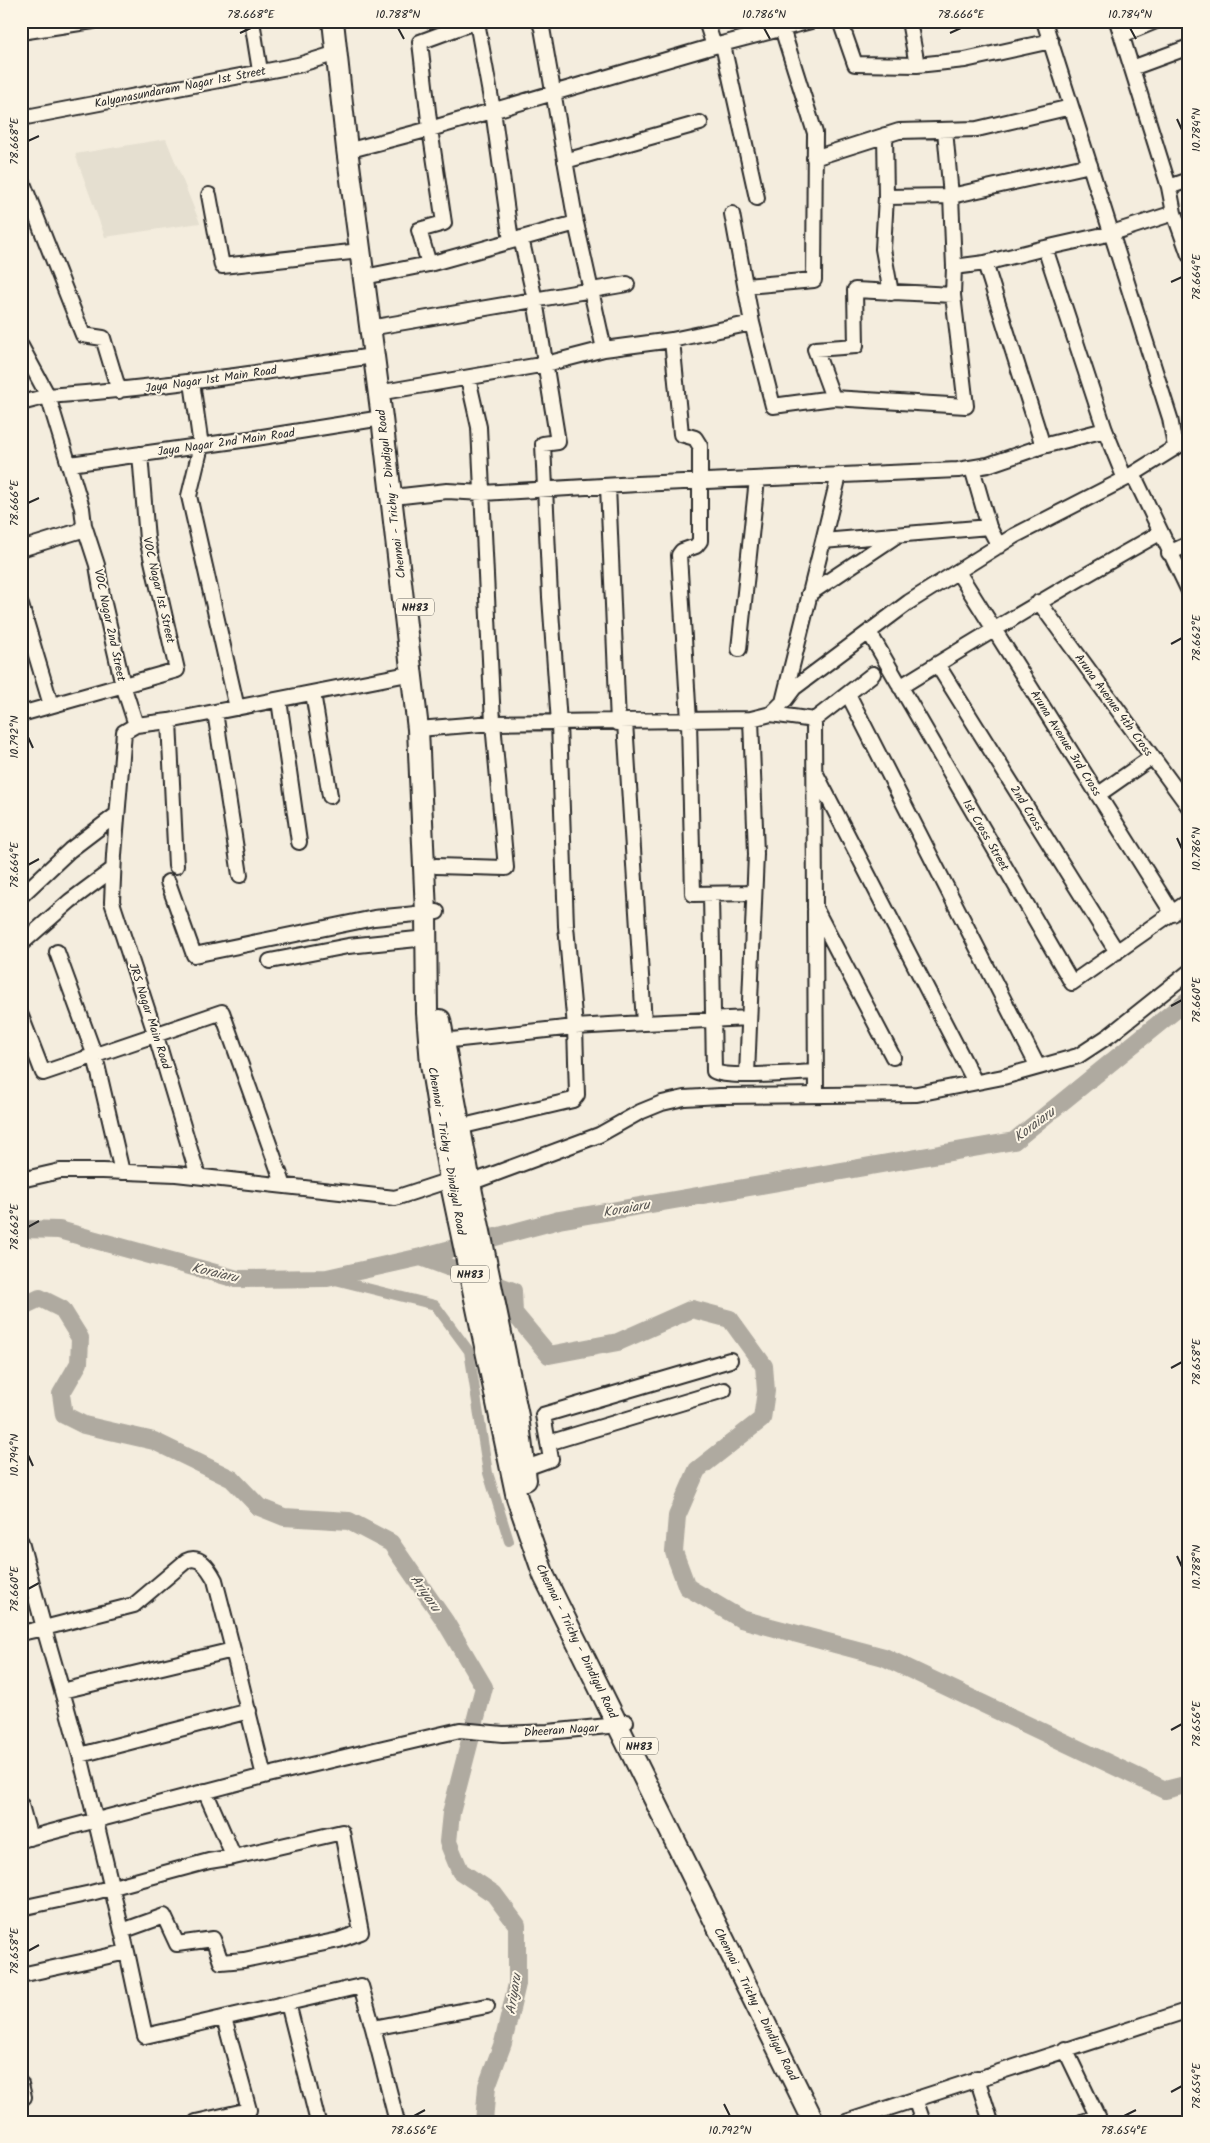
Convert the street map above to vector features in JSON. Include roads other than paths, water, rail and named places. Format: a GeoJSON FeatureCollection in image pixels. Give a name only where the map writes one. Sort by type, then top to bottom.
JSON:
{"type":"FeatureCollection","features":[{"type":"Feature","properties":{"kind":"highway","name":"Chennai - Trichy - Dindigul Road"},"geometry":{"type":"LineString","coordinates":[[333,21],[374,275],[389,391],[387,418],[413,674],[424,728],[432,912],[439,1012],[442,1041],[459,1127],[461,1187]]}},
{"type":"Feature","properties":{"kind":"highway","name":"Chennai - Trichy - Dindigul Road"},"geometry":{"type":"LineString","coordinates":[[342,21],[360,251],[373,356],[402,496],[436,866],[432,912],[427,938],[427,1013],[431,1064],[461,1187],[496,1354],[517,1498],[544,1576],[622,1723],[825,2122]]}},
{"type":"Feature","properties":{"kind":"highway","name":"Chennai - Trichy - Dindigul Road"},"geometry":{"type":"LineString","coordinates":[[496,1354],[518,1416],[523,1469],[533,1512],[564,1592],[622,1723],[814,2122]]}},
{"type":"Feature","properties":{"kind":"street"},"geometry":{"type":"LineString","coordinates":[[21,32],[48,25],[93,21]]}},
{"type":"Feature","properties":{"kind":"street"},"geometry":{"type":"LineString","coordinates":[[252,21],[260,71]]}},
{"type":"Feature","properties":{"kind":"street"},"geometry":{"type":"LineString","coordinates":[[554,21],[540,25],[576,224],[604,349]]}},
{"type":"Feature","properties":{"kind":"street"},"geometry":{"type":"LineString","coordinates":[[706,21],[718,45],[757,198]]}},
{"type":"Feature","properties":{"kind":"street"},"geometry":{"type":"LineString","coordinates":[[352,148],[430,129],[781,25],[811,21]]}},
{"type":"Feature","properties":{"kind":"street"},"geometry":{"type":"LineString","coordinates":[[840,21],[856,64],[918,65],[965,60],[1051,41]]}},
{"type":"Feature","properties":{"kind":"street"},"geometry":{"type":"LineString","coordinates":[[909,21],[918,65]]}},
{"type":"Feature","properties":{"kind":"street"},"geometry":{"type":"LineString","coordinates":[[1044,21],[1170,418],[1175,447]]}},
{"type":"Feature","properties":{"kind":"street"},"geometry":{"type":"LineString","coordinates":[[1117,21],[1180,219],[1189,255]]}},
{"type":"Feature","properties":{"kind":"street"},"geometry":{"type":"LineString","coordinates":[[1122,35],[1156,21]]}},
{"type":"Feature","properties":{"kind":"street"},"geometry":{"type":"LineString","coordinates":[[429,264],[419,230],[444,223],[430,129],[420,42],[477,22],[516,240],[535,300],[558,442],[543,444],[550,598],[559,724],[566,926],[575,1027],[576,1095],[573,1100],[459,1127]]}},
{"type":"Feature","properties":{"kind":"street"},"geometry":{"type":"LineString","coordinates":[[746,286],[814,280],[815,133],[781,25]]}},
{"type":"Feature","properties":{"kind":"street"},"geometry":{"type":"LineString","coordinates":[[1132,68],[1189,47]]}},
{"type":"Feature","properties":{"kind":"street","name":"Kalyanasundaram Nagar 1st Street"},"geometry":{"type":"LineString","coordinates":[[21,118],[298,65],[337,53]]}},
{"type":"Feature","properties":{"kind":"street"},"geometry":{"type":"LineString","coordinates":[[814,158],[899,131],[977,130],[1071,107]]}},
{"type":"Feature","properties":{"kind":"street"},"geometry":{"type":"LineString","coordinates":[[564,161],[700,123]]}},
{"type":"Feature","properties":{"kind":"street"},"geometry":{"type":"LineString","coordinates":[[732,214],[752,324],[773,406],[832,398],[966,406],[953,296],[954,268],[951,196],[945,130]]}},
{"type":"Feature","properties":{"kind":"street"},"geometry":{"type":"LineString","coordinates":[[885,134],[886,198],[883,249],[891,293]]}},
{"type":"Feature","properties":{"kind":"street"},"geometry":{"type":"LineString","coordinates":[[886,198],[951,196],[1090,165]]}},
{"type":"Feature","properties":{"kind":"street"},"geometry":{"type":"LineString","coordinates":[[21,178],[83,335],[103,338],[119,391]]}},
{"type":"Feature","properties":{"kind":"street"},"geometry":{"type":"LineString","coordinates":[[1169,187],[1189,180]]}},
{"type":"Feature","properties":{"kind":"street"},"geometry":{"type":"LineString","coordinates":[[209,195],[222,266],[360,251]]}},
{"type":"Feature","properties":{"kind":"street"},"geometry":{"type":"LineString","coordinates":[[954,268],[985,263],[1180,219]]}},
{"type":"Feature","properties":{"kind":"street"},"geometry":{"type":"LineString","coordinates":[[374,275],[429,264],[576,224]]}},
{"type":"Feature","properties":{"kind":"street"},"geometry":{"type":"LineString","coordinates":[[1045,248],[1105,430],[1160,532],[1189,591]]}},
{"type":"Feature","properties":{"kind":"street"},"geometry":{"type":"LineString","coordinates":[[985,263],[1043,446]]}},
{"type":"Feature","properties":{"kind":"street"},"geometry":{"type":"LineString","coordinates":[[381,326],[627,284]]}},
{"type":"Feature","properties":{"kind":"street"},"geometry":{"type":"LineString","coordinates":[[832,398],[815,349],[856,346],[855,290],[953,296]]}},
{"type":"Feature","properties":{"kind":"street"},"geometry":{"type":"LineString","coordinates":[[389,391],[546,364],[604,349],[672,340],[752,324]]}},
{"type":"Feature","properties":{"kind":"street"},"geometry":{"type":"LineString","coordinates":[[672,340],[681,434],[695,438],[700,446],[700,541],[696,546],[682,551],[679,556],[689,721],[693,894],[754,893]]}},
{"type":"Feature","properties":{"kind":"street","name":"VOC Nagar 2nd Street"},"geometry":{"type":"LineString","coordinates":[[21,346],[48,396],[70,464],[82,508],[84,525],[98,565],[102,595],[123,685],[136,725]]}},
{"type":"Feature","properties":{"kind":"street","name":"Jaya Nagar 1st Main Road"},"geometry":{"type":"LineString","coordinates":[[21,403],[48,396],[119,391],[373,356]]}},
{"type":"Feature","properties":{"kind":"street"},"geometry":{"type":"LineString","coordinates":[[436,866],[506,868],[493,723],[484,493],[479,427],[468,378]]}},
{"type":"Feature","properties":{"kind":"street"},"geometry":{"type":"LineString","coordinates":[[192,382],[201,446],[190,496],[236,708]]}},
{"type":"Feature","properties":{"kind":"street","name":"Jaya Nagar 2nd Main Road"},"geometry":{"type":"LineString","coordinates":[[70,464],[387,418]]}},
{"type":"Feature","properties":{"kind":"street"},"geometry":{"type":"LineString","coordinates":[[402,496],[447,491],[484,493],[546,488],[972,468],[1043,446],[1105,430]]}},
{"type":"Feature","properties":{"kind":"street"},"geometry":{"type":"LineString","coordinates":[[771,714],[794,688],[910,602],[1014,536],[1129,477],[1189,439]]}},
{"type":"Feature","properties":{"kind":"street","name":"VOC Nagar 1st Street"},"geometry":{"type":"LineString","coordinates":[[123,685],[177,670],[147,540],[140,454]]}},
{"type":"Feature","properties":{"kind":"street"},"geometry":{"type":"LineString","coordinates":[[972,468],[989,527],[1000,546]]}},
{"type":"Feature","properties":{"kind":"street"},"geometry":{"type":"LineString","coordinates":[[783,702],[839,475]]}},
{"type":"Feature","properties":{"kind":"street"},"geometry":{"type":"LineString","coordinates":[[739,649],[757,479]]}},
{"type":"Feature","properties":{"kind":"street"},"geometry":{"type":"LineString","coordinates":[[608,486],[621,722],[644,1023]]}},
{"type":"Feature","properties":{"kind":"street"},"geometry":{"type":"LineString","coordinates":[[21,548],[79,531],[84,525]]}},
{"type":"Feature","properties":{"kind":"street"},"geometry":{"type":"LineString","coordinates":[[823,541],[989,527]]}},
{"type":"Feature","properties":{"kind":"street"},"geometry":{"type":"LineString","coordinates":[[900,687],[995,631],[1039,602],[1160,532]]}},
{"type":"Feature","properties":{"kind":"street"},"geometry":{"type":"LineString","coordinates":[[809,594],[898,535]]}},
{"type":"Feature","properties":{"kind":"street"},"geometry":{"type":"LineString","coordinates":[[1170,553],[1189,544]]}},
{"type":"Feature","properties":{"kind":"street","name":"Aruna Avenue 3rd Cross"},"geometry":{"type":"LineString","coordinates":[[958,572],[1173,914]]}},
{"type":"Feature","properties":{"kind":"street","name":"Aruna Avenue 4th Cross"},"geometry":{"type":"LineString","coordinates":[[1039,602],[1189,807]]}},
{"type":"Feature","properties":{"kind":"street"},"geometry":{"type":"LineString","coordinates":[[21,604],[51,705]]}},
{"type":"Feature","properties":{"kind":"street","name":"1st Cross Street"},"geometry":{"type":"LineString","coordinates":[[869,632],[1072,983],[1117,952]]}},
{"type":"Feature","properties":{"kind":"street","name":"2nd Cross"},"geometry":{"type":"LineString","coordinates":[[937,664],[1117,952]]}},
{"type":"Feature","properties":{"kind":"street"},"geometry":{"type":"LineString","coordinates":[[136,725],[169,721],[413,674]]}},
{"type":"Feature","properties":{"kind":"street"},"geometry":{"type":"LineString","coordinates":[[424,728],[493,723],[559,724],[751,719],[771,714],[814,720],[873,674]]}},
{"type":"Feature","properties":{"kind":"street"},"geometry":{"type":"LineString","coordinates":[[21,714],[123,685]]}},
{"type":"Feature","properties":{"kind":"street"},"geometry":{"type":"LineString","coordinates":[[313,693],[330,796]]}},
{"type":"Feature","properties":{"kind":"street"},"geometry":{"type":"LineString","coordinates":[[848,694],[1038,1067]]}},
{"type":"Feature","properties":{"kind":"street"},"geometry":{"type":"LineString","coordinates":[[279,700],[299,842]]}},
{"type":"Feature","properties":{"kind":"street"},"geometry":{"type":"LineString","coordinates":[[215,712],[240,875]]}},
{"type":"Feature","properties":{"kind":"street"},"geometry":{"type":"LineString","coordinates":[[747,1075],[756,854],[751,719]]}},
{"type":"Feature","properties":{"kind":"street"},"geometry":{"type":"LineString","coordinates":[[814,720],[816,1094]]}},
{"type":"Feature","properties":{"kind":"street"},"geometry":{"type":"LineString","coordinates":[[169,721],[176,866]]}},
{"type":"Feature","properties":{"kind":"street","name":"JRS Nagar Main Road"},"geometry":{"type":"LineString","coordinates":[[136,725],[124,732],[116,814],[112,902],[156,1036],[198,1176]]}},
{"type":"Feature","properties":{"kind":"street"},"geometry":{"type":"LineString","coordinates":[[1099,794],[1152,757]]}},
{"type":"Feature","properties":{"kind":"street"},"geometry":{"type":"LineString","coordinates":[[814,772],[975,1082]]}},
{"type":"Feature","properties":{"kind":"street"},"geometry":{"type":"LineString","coordinates":[[21,896],[70,850],[116,814]]}},
{"type":"Feature","properties":{"kind":"street"},"geometry":{"type":"LineString","coordinates":[[21,944],[113,862]]}},
{"type":"Feature","properties":{"kind":"street"},"geometry":{"type":"LineString","coordinates":[[168,882],[194,955],[374,918],[432,912]]}},
{"type":"Feature","properties":{"kind":"street"},"geometry":{"type":"LineString","coordinates":[[711,894],[714,1071],[718,1073],[747,1075],[815,1072]]}},
{"type":"Feature","properties":{"kind":"street"},"geometry":{"type":"LineString","coordinates":[[1117,952],[1189,901]]}},
{"type":"Feature","properties":{"kind":"street"},"geometry":{"type":"LineString","coordinates":[[815,908],[893,1057]]}},
{"type":"Feature","properties":{"kind":"street"},"geometry":{"type":"LineString","coordinates":[[270,962],[348,946],[427,938]]}},
{"type":"Feature","properties":{"kind":"street"},"geometry":{"type":"LineString","coordinates":[[57,952],[95,1056],[122,1172]]}},
{"type":"Feature","properties":{"kind":"street"},"geometry":{"type":"LineString","coordinates":[[21,1180],[60,1172],[122,1172],[198,1176],[395,1198],[461,1187],[599,1135],[640,1112],[662,1103],[684,1098],[816,1094],[917,1094],[975,1082],[1078,1056],[1110,1034],[1189,972]]}},
{"type":"Feature","properties":{"kind":"street"},"geometry":{"type":"LineString","coordinates":[[21,1016],[43,1073],[222,1012],[284,1186]]}},
{"type":"Feature","properties":{"kind":"street"},"geometry":{"type":"LineString","coordinates":[[442,1041],[575,1027],[749,1018]]}},
{"type":"Feature","properties":{"kind":"street"},"geometry":{"type":"LineString","coordinates":[[523,1469],[551,1459],[543,1415],[730,1360]]}},
{"type":"Feature","properties":{"kind":"street"},"geometry":{"type":"LineString","coordinates":[[548,1443],[724,1390]]}},
{"type":"Feature","properties":{"kind":"street"},"geometry":{"type":"LineString","coordinates":[[21,1542],[80,1755],[112,1886],[145,2036],[362,1986],[397,2122]]}},
{"type":"Feature","properties":{"kind":"street"},"geometry":{"type":"LineString","coordinates":[[21,1634],[134,1605],[186,1561],[195,1558],[200,1560],[211,1572],[215,1580],[264,1776]]}},
{"type":"Feature","properties":{"kind":"street"},"geometry":{"type":"LineString","coordinates":[[62,1691],[233,1650]]}},
{"type":"Feature","properties":{"kind":"street"},"geometry":{"type":"LineString","coordinates":[[80,1755],[249,1711]]}},
{"type":"Feature","properties":{"kind":"street","name":"Dheeran Nagar"},"geometry":{"type":"LineString","coordinates":[[26,1839],[264,1776],[448,1732],[460,1730],[503,1734],[548,1732],[622,1723]]}},
{"type":"Feature","properties":{"kind":"street"},"geometry":{"type":"LineString","coordinates":[[205,1791],[234,1857]]}},
{"type":"Feature","properties":{"kind":"street"},"geometry":{"type":"LineString","coordinates":[[21,1806],[26,1839]]}},
{"type":"Feature","properties":{"kind":"street"},"geometry":{"type":"LineString","coordinates":[[21,1908],[209,1861],[342,1832],[361,1932],[339,1940],[244,1960],[221,1962],[213,1939],[177,1944],[164,1916],[122,1931]]}},
{"type":"Feature","properties":{"kind":"street"},"geometry":{"type":"LineString","coordinates":[[21,1975],[127,1952]]}},
{"type":"Feature","properties":{"kind":"street"},"geometry":{"type":"LineString","coordinates":[[288,2003],[318,2122]]}},
{"type":"Feature","properties":{"kind":"street"},"geometry":{"type":"LineString","coordinates":[[373,2028],[487,2006]]}},
{"type":"Feature","properties":{"kind":"street"},"geometry":{"type":"LineString","coordinates":[[846,2122],[1189,2010]]}},
{"type":"Feature","properties":{"kind":"street"},"geometry":{"type":"LineString","coordinates":[[196,2122],[251,2116],[224,2018]]}},
{"type":"Feature","properties":{"kind":"street"},"geometry":{"type":"LineString","coordinates":[[1065,2049],[1099,2119],[1082,2122]]}},
{"type":"Feature","properties":{"kind":"street"},"geometry":{"type":"LineString","coordinates":[[977,2078],[991,2122]]}},
{"type":"Feature","properties":{"kind":"street"},"geometry":{"type":"LineString","coordinates":[[915,2100],[923,2122]]}},
{"type":"Feature","properties":{"kind":"waterway","name":"Koraiaru"},"geometry":{"type":"LineString","coordinates":[[21,1229],[59,1230],[237,1279],[327,1278],[421,1257],[559,1220],[1014,1141],[1189,999]]}},
{"type":"Feature","properties":{"kind":"waterway"},"geometry":{"type":"LineString","coordinates":[[421,1257],[513,1291],[514,1313],[549,1355],[618,1342],[692,1309],[730,1319],[764,1366],[766,1391],[762,1419],[697,1470],[677,1516],[674,1552],[687,1587],[741,1619],[884,1657],[1165,1790],[1189,1784]]}},
{"type":"Feature","properties":{"kind":"waterway"},"geometry":{"type":"LineString","coordinates":[[327,1278],[435,1305],[469,1351],[488,1473],[509,1541]]}},
{"type":"Feature","properties":{"kind":"waterway","name":"Ariyaru"},"geometry":{"type":"LineString","coordinates":[[21,1307],[40,1298],[62,1309],[80,1338],[79,1363],[61,1394],[64,1415],[84,1425],[154,1441],[232,1479],[259,1507],[284,1517],[349,1521],[391,1543],[445,1621],[484,1687],[451,1813],[448,1842],[460,1871],[494,1894],[517,1925],[517,1984],[503,2043],[487,2086],[484,2122]]}}]}
